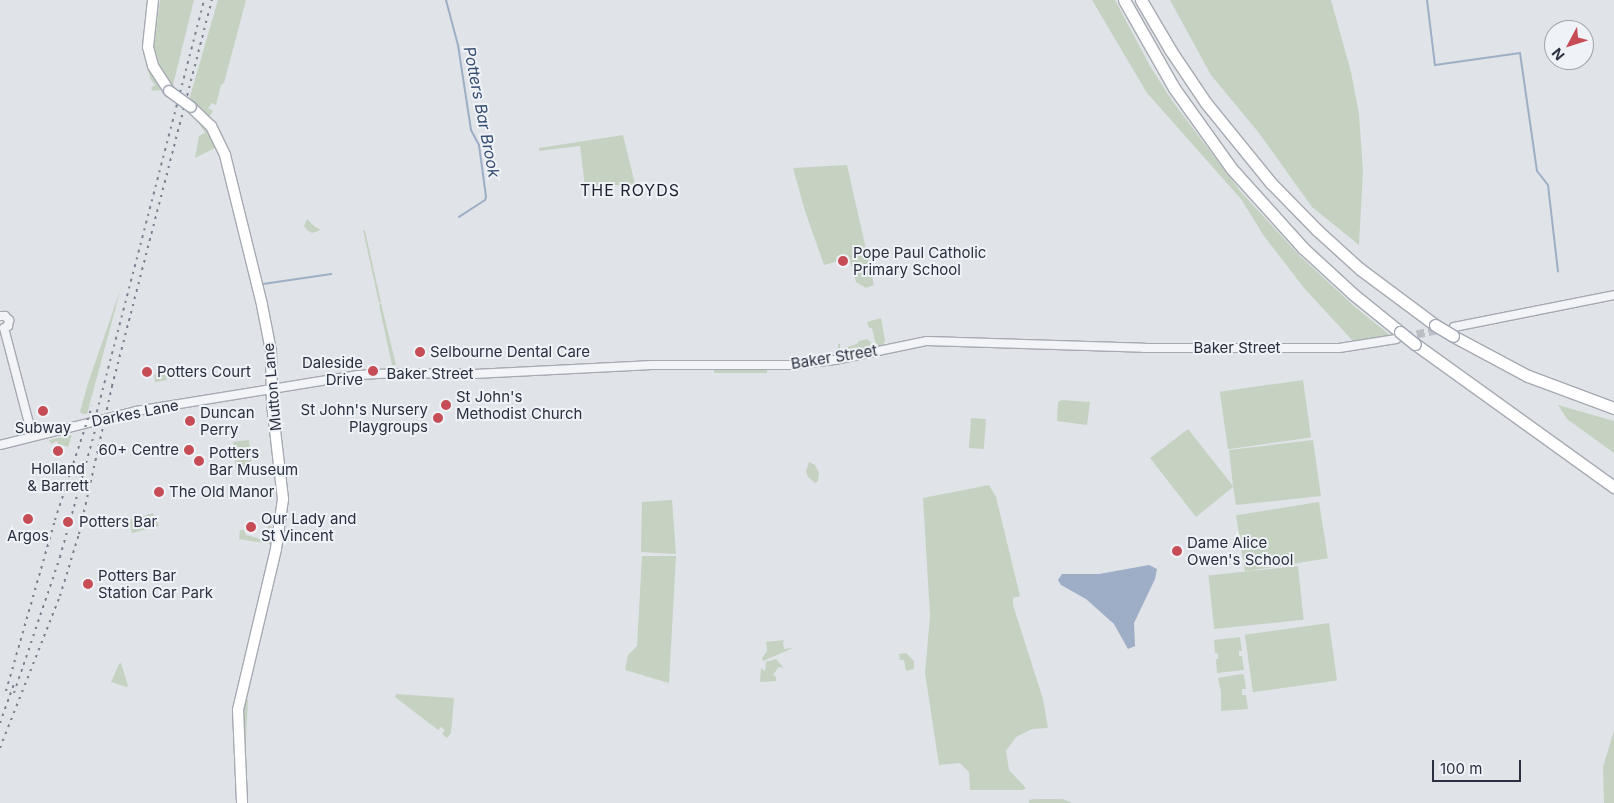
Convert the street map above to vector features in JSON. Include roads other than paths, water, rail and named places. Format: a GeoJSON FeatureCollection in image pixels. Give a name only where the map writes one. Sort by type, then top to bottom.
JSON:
{"type":"FeatureCollection","features":[{"type":"Feature","properties":{"kind":"highway"},"geometry":{"type":"LineString","coordinates":[[1124,0],[1174,88],[1231,168],[1303,248],[1398,336],[1415,344],[1614,487]]}},
{"type":"Feature","properties":{"kind":"highway"},"geometry":{"type":"LineString","coordinates":[[1142,0],[1171,51],[1206,103],[1271,183],[1317,230],[1360,269],[1435,325],[1453,331],[1528,376],[1614,408]]}},
{"type":"Feature","properties":{"kind":"main road","name":"Mutton Lane"},"geometry":{"type":"LineString","coordinates":[[153,0],[148,36],[149,52],[158,76],[169,90],[211,126],[225,155],[262,305],[271,351],[272,388],[283,510],[276,549],[238,710],[242,803]]}},
{"type":"Feature","properties":{"kind":"street"},"geometry":{"type":"LineString","coordinates":[[1453,331],[1600,300],[1614,295]]}},
{"type":"Feature","properties":{"kind":"street"},"geometry":{"type":"LineString","coordinates":[[0,315],[5,316],[9,320],[8,326],[2,328],[32,435]]}},
{"type":"Feature","properties":{"kind":"street","name":"Baker Street"},"geometry":{"type":"LineString","coordinates":[[272,388],[358,375],[392,373],[474,374],[652,365],[791,366],[835,360],[927,341],[1110,347],[1339,348],[1398,336]]}},
{"type":"Feature","properties":{"kind":"street","name":"Darkes Lane"},"geometry":{"type":"LineString","coordinates":[[0,445],[32,435],[136,411],[272,388]]}},
{"type":"Feature","properties":{"kind":"water"},"geometry":{"type":"Polygon","coordinates":[[[1149,565],[1157,569],[1155,579],[1134,623],[1135,646],[1128,649],[1114,624],[1086,599],[1061,585],[1058,580],[1062,574],[1099,574],[1149,565]]]}},
{"type":"Feature","properties":{"kind":"waterway","name":"Potters Bar Brook"},"geometry":{"type":"LineString","coordinates":[[446,0],[458,45],[471,130],[479,145],[486,197],[485,200],[459,217]]}},
{"type":"Feature","properties":{"kind":"waterway"},"geometry":{"type":"LineString","coordinates":[[1427,0],[1435,65],[1520,53],[1537,171],[1548,185],[1558,271]]}},
{"type":"Feature","properties":{"kind":"waterway","name":"Potters Bar Brook"},"geometry":{"type":"LineString","coordinates":[[263,284],[331,274]]}},
{"type":"Feature","properties":{"kind":"tunnel"},"geometry":{"type":"LineString","coordinates":[[1405,337],[1442,329]]}},
{"type":"Feature","properties":{"kind":"railway"},"geometry":{"type":"LineString","coordinates":[[95,419],[204,0]]}},
{"type":"Feature","properties":{"kind":"railway"},"geometry":{"type":"LineString","coordinates":[[0,748],[60,596],[79,534],[112,386],[212,0]]}},
{"type":"Feature","properties":{"kind":"railway"},"geometry":{"type":"LineString","coordinates":[[6,691],[55,520],[92,406]]}},
{"type":"Feature","properties":{"kind":"railway"},"geometry":{"type":"LineString","coordinates":[[14,693],[60,557],[100,413]]}},
{"type":"Feature","properties":{"kind":"railway"},"geometry":{"type":"LineString","coordinates":[[0,723],[14,684]]}},
{"type":"Feature","properties":{"kind":"place","name":"Pope Paul Catholic Primary School"},"geometry":{"type":"Point","coordinates":[843,261]}},
{"type":"Feature","properties":{"kind":"place","name":"Selbourne Dental Care"},"geometry":{"type":"Point","coordinates":[420,352]}},
{"type":"Feature","properties":{"kind":"place","name":"Daleside Drive"},"geometry":{"type":"Point","coordinates":[373,371]}},
{"type":"Feature","properties":{"kind":"place","name":"Potters Court"},"geometry":{"type":"Point","coordinates":[147,372]}},
{"type":"Feature","properties":{"kind":"place","name":"St John's Methodist Church"},"geometry":{"type":"Point","coordinates":[446,405]}},
{"type":"Feature","properties":{"kind":"place","name":"Subway"},"geometry":{"type":"Point","coordinates":[43,411]}},
{"type":"Feature","properties":{"kind":"place","name":"St John's Nursery Playgroups"},"geometry":{"type":"Point","coordinates":[438,418]}},
{"type":"Feature","properties":{"kind":"place","name":"Duncan Perry"},"geometry":{"type":"Point","coordinates":[190,421]}},
{"type":"Feature","properties":{"kind":"place","name":"60+ Centre"},"geometry":{"type":"Point","coordinates":[189,450]}},
{"type":"Feature","properties":{"kind":"place","name":"Holland & Barrett"},"geometry":{"type":"Point","coordinates":[58,451]}},
{"type":"Feature","properties":{"kind":"place","name":"Potters Bar Museum"},"geometry":{"type":"Point","coordinates":[199,461]}},
{"type":"Feature","properties":{"kind":"place","name":"The Old Manor"},"geometry":{"type":"Point","coordinates":[159,492]}},
{"type":"Feature","properties":{"kind":"place","name":"Argos"},"geometry":{"type":"Point","coordinates":[28,519]}},
{"type":"Feature","properties":{"kind":"place","name":"Potters Bar"},"geometry":{"type":"Point","coordinates":[68,522]}},
{"type":"Feature","properties":{"kind":"place","name":"Our Lady and St Vincent"},"geometry":{"type":"Point","coordinates":[251,527]}},
{"type":"Feature","properties":{"kind":"place","name":"Dame Alice Owen's School"},"geometry":{"type":"Point","coordinates":[1177,551]}},
{"type":"Feature","properties":{"kind":"place","name":"Potters Bar Station Car Park"},"geometry":{"type":"Point","coordinates":[88,584]}},
{"type":"Feature","properties":{"kind":"district","name":"THE ROYDS"},"geometry":{"type":"Point","coordinates":[630,190]}}]}
